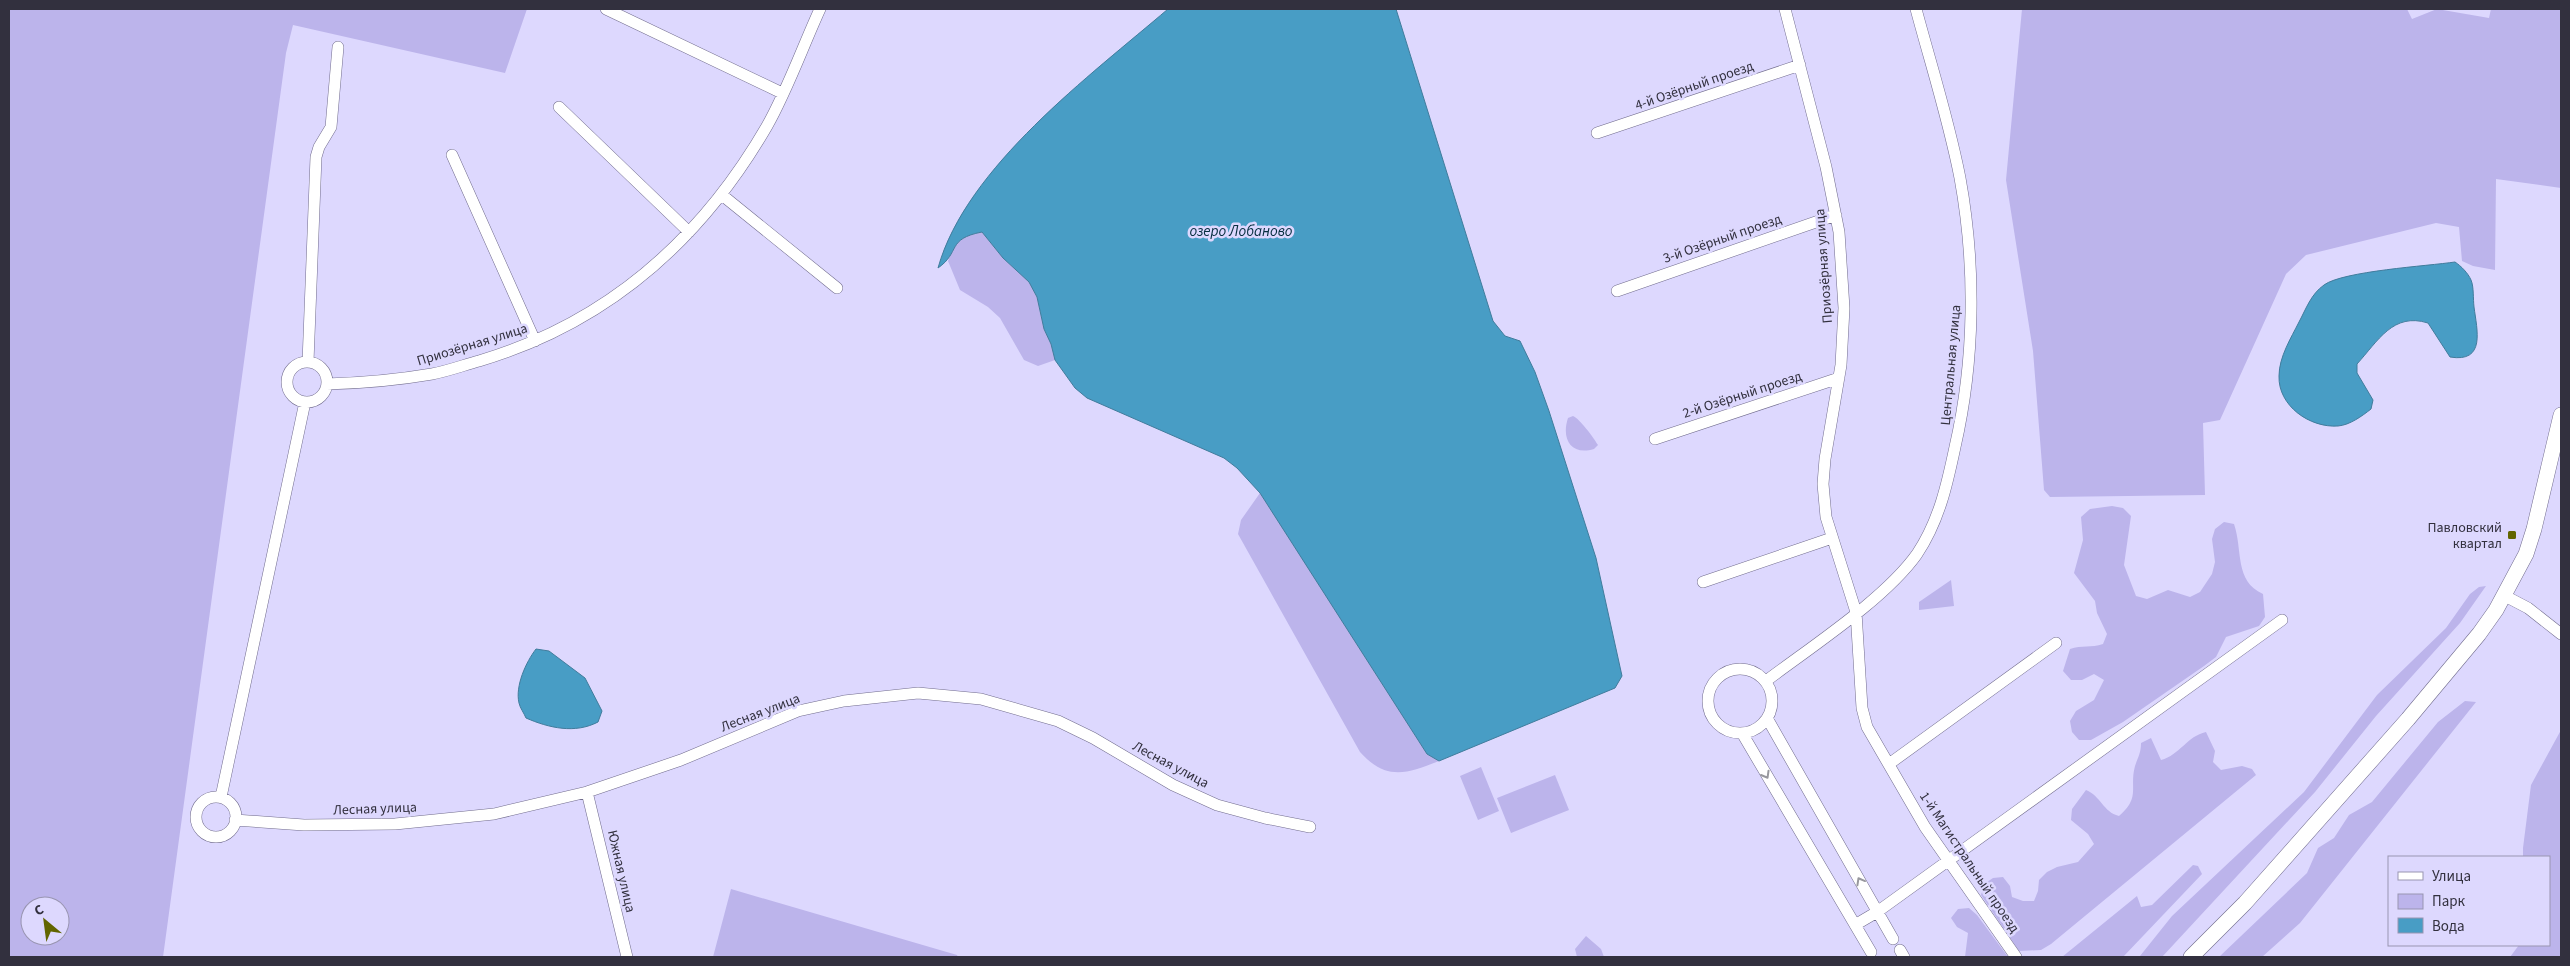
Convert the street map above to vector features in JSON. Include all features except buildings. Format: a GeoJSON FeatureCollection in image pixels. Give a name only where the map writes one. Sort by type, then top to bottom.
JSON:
{"type":"FeatureCollection","features":[{"type":"Feature","properties":{"kind":"main road"},"geometry":{"type":"LineString","coordinates":[[2191,957],[2244,903],[2408,719],[2479,634],[2505,596],[2526,554],[2534,530],[2561,415]]}},
{"type":"Feature","properties":{"kind":"street"},"geometry":{"type":"LineString","coordinates":[[606,9],[782,93]]}},
{"type":"Feature","properties":{"kind":"street","name":"Приозёрная улица"},"geometry":{"type":"LineString","coordinates":[[327,384],[383,382],[435,374],[508,352],[572,324],[629,287],[689,232],[722,195],[768,124],[820,9]]}},
{"type":"Feature","properties":{"kind":"street","name":"Приозёрная улица"},"geometry":{"type":"LineString","coordinates":[[1786,9],[1836,215],[1844,308],[1839,378],[1825,459],[1823,484],[1826,517],[1856,612]]}},
{"type":"Feature","properties":{"kind":"street","name":"Центральная улица"},"geometry":{"type":"LineString","coordinates":[[1766,681],[1856,612],[1898,575],[1916,554],[1937,518],[1959,430],[1968,360],[1972,278],[1960,178],[1916,9]]}},
{"type":"Feature","properties":{"kind":"street"},"geometry":{"type":"LineString","coordinates":[[308,362],[316,156],[331,127],[338,47]]}},
{"type":"Feature","properties":{"kind":"street","name":"4-й Озёрный проезд"},"geometry":{"type":"LineString","coordinates":[[1597,133],[1800,65]]}},
{"type":"Feature","properties":{"kind":"street"},"geometry":{"type":"LineString","coordinates":[[559,107],[689,232]]}},
{"type":"Feature","properties":{"kind":"street"},"geometry":{"type":"LineString","coordinates":[[452,155],[535,341]]}},
{"type":"Feature","properties":{"kind":"street"},"geometry":{"type":"LineString","coordinates":[[722,195],[837,288]]}},
{"type":"Feature","properties":{"kind":"street","name":"3-й Озёрный проезд"},"geometry":{"type":"LineString","coordinates":[[1617,290],[1836,215]]}},
{"type":"Feature","properties":{"kind":"street"},"geometry":{"type":"LineString","coordinates":[[308,362],[322,369],[327,384],[320,398],[305,402],[295,398],[288,384],[293,368],[308,362]]}},
{"type":"Feature","properties":{"kind":"street","name":"2-й Озёрный проезд"},"geometry":{"type":"LineString","coordinates":[[1655,439],[1839,378]]}},
{"type":"Feature","properties":{"kind":"street"},"geometry":{"type":"LineString","coordinates":[[221,797],[305,402]]}},
{"type":"Feature","properties":{"kind":"street"},"geometry":{"type":"LineString","coordinates":[[1703,582],[1832,538]]}},
{"type":"Feature","properties":{"kind":"street"},"geometry":{"type":"LineString","coordinates":[[2505,596],[2528,608],[2561,634]]}},
{"type":"Feature","properties":{"kind":"street","name":"1-й Магистральный проезд"},"geometry":{"type":"LineString","coordinates":[[1856,612],[1862,708],[1867,727],[1925,827],[2016,957]]}},
{"type":"Feature","properties":{"kind":"street"},"geometry":{"type":"LineString","coordinates":[[1855,925],[1877,912],[2282,620]]}},
{"type":"Feature","properties":{"kind":"street"},"geometry":{"type":"LineString","coordinates":[[1890,764],[2056,643]]}},
{"type":"Feature","properties":{"kind":"street"},"geometry":{"type":"LineString","coordinates":[[1739,668],[1754,671],[1766,681],[1772,695],[1767,718],[1756,728],[1742,733],[1729,731],[1713,719],[1708,698],[1712,683],[1724,672],[1739,668]]}},
{"type":"Feature","properties":{"kind":"street","name":"Лесная улица"},"geometry":{"type":"LineString","coordinates":[[235,820],[304,825],[395,824],[494,814],[587,792],[681,760],[798,711],[844,701],[918,693],[981,700],[1058,722],[1093,738],[1173,785],[1217,805],[1265,818],[1310,827]]}},
{"type":"Feature","properties":{"kind":"street"},"geometry":{"type":"LineString","coordinates":[[1767,718],[1893,939]]}},
{"type":"Feature","properties":{"kind":"street"},"geometry":{"type":"LineString","coordinates":[[1742,733],[1871,952]]}},
{"type":"Feature","properties":{"kind":"street","name":"Южная улица"},"geometry":{"type":"LineString","coordinates":[[587,792],[627,957]]}},
{"type":"Feature","properties":{"kind":"street"},"geometry":{"type":"LineString","coordinates":[[221,797],[234,808],[235,820],[228,833],[217,837],[206,834],[198,826],[196,815],[200,804],[210,798],[221,797]]}},
{"type":"Feature","properties":{"kind":"green space"},"geometry":{"type":"Polygon","coordinates":[[[9,9],[527,9],[505,73],[293,25],[286,53],[163,957],[9,957],[9,9]]]}},
{"type":"Feature","properties":{"kind":"green space"},"geometry":{"type":"Polygon","coordinates":[[[2022,9],[2407,9],[2412,19],[2437,9],[2489,18],[2491,9],[2561,9],[2561,188],[2496,179],[2495,270],[2473,266],[2462,261],[2459,227],[2436,223],[2306,255],[2286,274],[2220,420],[2203,423],[2205,495],[2050,497],[2044,490],[2033,351],[2006,180],[2022,9]]]}},
{"type":"Feature","properties":{"kind":"green space"},"geometry":{"type":"Polygon","coordinates":[[[982,232],[1003,258],[1029,282],[1037,297],[1044,329],[1051,344],[1055,360],[1038,366],[1024,360],[1000,318],[988,307],[960,290],[948,261],[960,240],[982,232]]]}},
{"type":"Feature","properties":{"kind":"green space"},"geometry":{"type":"Polygon","coordinates":[[[1573,416],[1583,424],[1598,445],[1594,449],[1579,450],[1570,444],[1567,439],[1566,426],[1568,418],[1573,416]]]}},
{"type":"Feature","properties":{"kind":"green space"},"geometry":{"type":"Polygon","coordinates":[[[1260,493],[1427,754],[1439,761],[1407,772],[1388,771],[1370,761],[1360,752],[1238,534],[1241,520],[1260,493]]]}},
{"type":"Feature","properties":{"kind":"green space"},"geometry":{"type":"Polygon","coordinates":[[[2112,506],[2123,508],[2131,516],[2124,565],[2136,596],[2147,599],[2168,590],[2190,597],[2200,592],[2212,574],[2215,562],[2212,539],[2215,529],[2224,522],[2234,524],[2243,573],[2254,588],[2263,594],[2265,617],[2259,626],[2226,637],[2216,657],[2123,722],[2091,740],[2079,740],[2072,732],[2070,721],[2076,711],[2094,700],[2104,680],[2094,674],[2082,680],[2071,680],[2063,671],[2070,649],[2103,644],[2107,634],[2097,613],[2095,601],[2074,573],[2083,540],[2081,517],[2090,509],[2112,506]]]}},
{"type":"Feature","properties":{"kind":"green space"},"geometry":{"type":"Polygon","coordinates":[[[1951,580],[1954,606],[1919,610],[1919,602],[1951,580]]]}},
{"type":"Feature","properties":{"kind":"green space"},"geometry":{"type":"Polygon","coordinates":[[[2486,586],[2460,623],[2376,716],[2315,792],[2162,957],[2140,956],[2172,916],[2304,792],[2377,695],[2446,628],[2470,594],[2479,587],[2486,586]]]}},
{"type":"Feature","properties":{"kind":"green space"},"geometry":{"type":"Polygon","coordinates":[[[2465,701],[2476,702],[2300,923],[2262,957],[2219,957],[2307,873],[2318,848],[2334,838],[2349,815],[2372,802],[2438,722],[2465,701]]]}},
{"type":"Feature","properties":{"kind":"green space"},"geometry":{"type":"Polygon","coordinates":[[[2561,730],[2561,957],[2510,957],[2518,946],[2550,946],[2550,856],[2523,856],[2531,785],[2561,730]]]}},
{"type":"Feature","properties":{"kind":"green space"},"geometry":{"type":"Polygon","coordinates":[[[2206,732],[2215,751],[2213,762],[2221,770],[2242,766],[2252,769],[2256,775],[2051,944],[2041,950],[2019,951],[1981,895],[1984,884],[1993,878],[2003,877],[2010,886],[2012,897],[2023,901],[2034,901],[2038,891],[2039,880],[2047,872],[2057,867],[2078,862],[2094,844],[2088,834],[2071,820],[2072,809],[2086,790],[2095,796],[2109,811],[2119,816],[2126,809],[2132,798],[2133,774],[2141,743],[2151,738],[2161,760],[2168,758],[2194,737],[2206,732]]]}},
{"type":"Feature","properties":{"kind":"green space"},"geometry":{"type":"Polygon","coordinates":[[[1481,767],[1499,811],[1478,820],[1460,776],[1481,767]]]}},
{"type":"Feature","properties":{"kind":"green space"},"geometry":{"type":"Polygon","coordinates":[[[1555,775],[1569,810],[1511,833],[1497,798],[1555,775]]]}},
{"type":"Feature","properties":{"kind":"green space"},"geometry":{"type":"Polygon","coordinates":[[[2193,865],[2198,866],[2202,874],[2123,957],[2062,957],[2137,896],[2141,907],[2152,905],[2193,865]]]}},
{"type":"Feature","properties":{"kind":"green space"},"geometry":{"type":"Polygon","coordinates":[[[731,889],[957,955],[958,957],[713,957],[731,889]]]}},
{"type":"Feature","properties":{"kind":"green space"},"geometry":{"type":"Polygon","coordinates":[[[1969,908],[1977,915],[2008,957],[1965,957],[1968,933],[1957,927],[1951,918],[1958,909],[1969,908]]]}},
{"type":"Feature","properties":{"kind":"green space"},"geometry":{"type":"Polygon","coordinates":[[[1586,936],[1601,949],[1604,957],[1577,957],[1575,949],[1586,936]]]}},
{"type":"Feature","properties":{"kind":"water","name":"озеро Лобаново"},"geometry":{"type":"Polygon","coordinates":[[[1168,9],[1396,9],[1493,321],[1505,336],[1520,341],[1535,372],[1549,411],[1596,558],[1622,676],[1615,688],[1439,761],[1427,754],[1260,493],[1237,468],[1224,458],[1087,398],[1075,388],[1055,360],[1051,344],[1044,329],[1037,297],[1029,282],[1003,258],[982,232],[963,238],[958,242],[950,257],[938,268],[953,231],[975,194],[1003,159],[1069,93],[1168,9]]]}},
{"type":"Feature","properties":{"kind":"water"},"geometry":{"type":"Polygon","coordinates":[[[2455,262],[2468,275],[2473,286],[2477,343],[2469,355],[2461,358],[2450,357],[2428,323],[2405,322],[2396,325],[2379,338],[2357,364],[2357,373],[2373,400],[2371,409],[2356,420],[2338,426],[2327,426],[2307,419],[2290,406],[2280,387],[2281,362],[2286,348],[2312,297],[2319,289],[2334,280],[2349,276],[2455,262]]]}},
{"type":"Feature","properties":{"kind":"water"},"geometry":{"type":"Polygon","coordinates":[[[536,649],[549,651],[585,678],[602,711],[598,722],[589,726],[571,729],[544,725],[526,718],[519,703],[520,682],[525,667],[536,649]]]}},
{"type":"Feature","properties":{"kind":"place","name":"Павловский квартал"},"geometry":{"type":"Point","coordinates":[2512,535]}}]}
